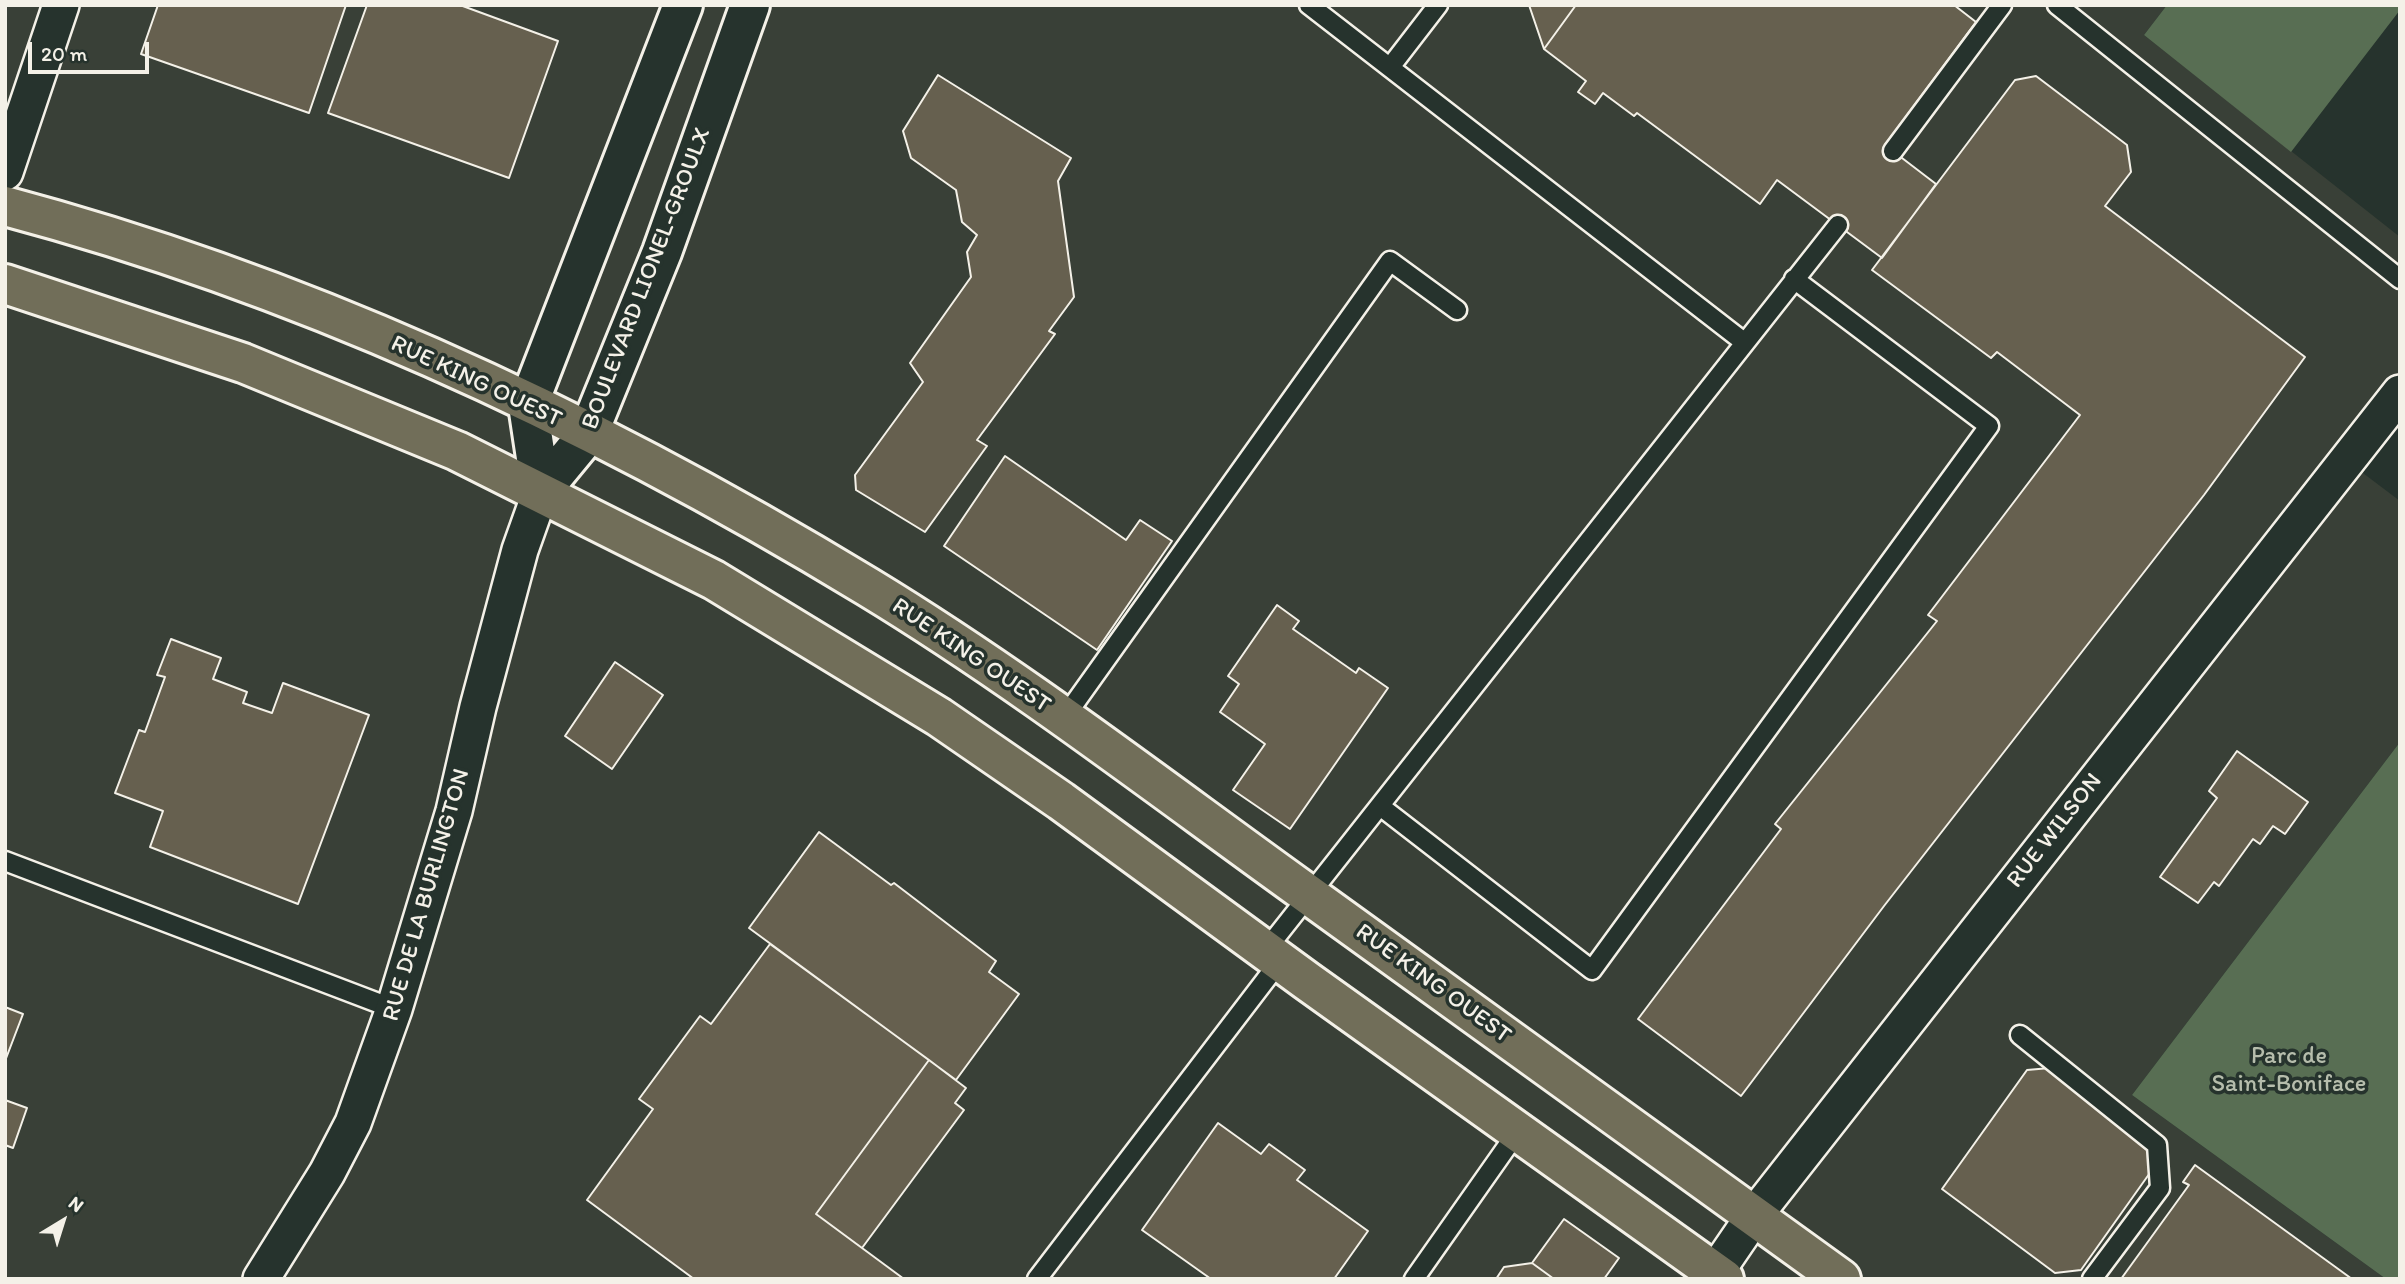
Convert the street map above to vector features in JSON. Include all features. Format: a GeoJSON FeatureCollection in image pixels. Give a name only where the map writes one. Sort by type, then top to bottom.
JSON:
{"type":"FeatureCollection","features":[{"type":"Feature","properties":{"kind":"main road"},"geometry":{"type":"LineString","coordinates":[[541,491],[528,405],[683,5]]}},
{"type":"Feature","properties":{"kind":"main road","name":"BOULEVARD LIONEL-GROULX"},"geometry":{"type":"LineString","coordinates":[[541,491],[588,434],[662,252],[750,5]]}},
{"type":"Feature","properties":{"kind":"main road","name":"RUE KING OUEST"},"geometry":{"type":"LineString","coordinates":[[5,206],[230,274],[461,372],[713,497],[871,589],[1064,718],[1841,1279]]}},
{"type":"Feature","properties":{"kind":"main road"},"geometry":{"type":"LineString","coordinates":[[5,284],[243,363],[457,451],[714,580],[939,717],[1061,801],[1719,1276]]}},
{"type":"Feature","properties":{"kind":"street"},"geometry":{"type":"LineString","coordinates":[[5,173],[15,110],[61,5]]}},
{"type":"Feature","properties":{"kind":"street","name":"RUE WILSON"},"geometry":{"type":"LineString","coordinates":[[1719,1276],[1754,1216],[2400,393]]}},
{"type":"Feature","properties":{"kind":"street","name":"RUE DE LA BURLINGTON"},"geometry":{"type":"LineString","coordinates":[[261,1279],[327,1173],[353,1123],[394,1009],[454,811],[478,707],[520,550],[541,491]]}},
{"type":"Feature","properties":{"kind":"lane"},"geometry":{"type":"LineString","coordinates":[[1309,5],[1744,342]]}},
{"type":"Feature","properties":{"kind":"lane"},"geometry":{"type":"LineString","coordinates":[[1391,66],[1438,5]]}},
{"type":"Feature","properties":{"kind":"lane"},"geometry":{"type":"LineString","coordinates":[[1893,151],[2002,5]]}},
{"type":"Feature","properties":{"kind":"lane"},"geometry":{"type":"LineString","coordinates":[[2057,5],[2400,279]]}},
{"type":"Feature","properties":{"kind":"lane"},"geometry":{"type":"LineString","coordinates":[[1037,1279],[1273,956],[1309,895],[1838,225]]}},
{"type":"Feature","properties":{"kind":"lane"},"geometry":{"type":"LineString","coordinates":[[1064,718],[1390,261],[1457,310]]}},
{"type":"Feature","properties":{"kind":"lane"},"geometry":{"type":"LineString","coordinates":[[1380,806],[1592,970],[1989,426],[1794,279]]}},
{"type":"Feature","properties":{"kind":"lane"},"geometry":{"type":"LineString","coordinates":[[5,861],[394,1009]]}},
{"type":"Feature","properties":{"kind":"lane"},"geometry":{"type":"LineString","coordinates":[[2020,1035],[2157,1145],[2160,1188],[2092,1279]]}},
{"type":"Feature","properties":{"kind":"lane"},"geometry":{"type":"LineString","coordinates":[[1414,1279],[1518,1131]]}},
{"type":"Feature","properties":{"kind":"shaded area"},"geometry":{"type":"Polygon","coordinates":[[[5,5],[2167,5],[2144,35],[2400,237],[2400,393],[2347,461],[2400,501],[2400,742],[2132,1095],[2386,1279],[5,1279],[5,5]]]}},
{"type":"Feature","properties":{"kind":"green space"},"geometry":{"type":"Polygon","coordinates":[[[2167,5],[2400,5],[2400,10],[2291,152],[2144,35],[2167,5]]]}},
{"type":"Feature","properties":{"kind":"green space","name":"Parc de Saint-Boniface"},"geometry":{"type":"Polygon","coordinates":[[[2400,742],[2400,1279],[2386,1279],[2132,1095],[2400,742]]]}},
{"type":"Feature","properties":{"kind":"building"},"geometry":{"type":"Polygon","coordinates":[[[158,5],[346,5],[309,113],[141,54],[158,5]]]}},
{"type":"Feature","properties":{"kind":"building"},"geometry":{"type":"Polygon","coordinates":[[[367,5],[460,5],[558,41],[509,178],[328,113],[367,5]]]}},
{"type":"Feature","properties":{"kind":"building"},"geometry":{"type":"Polygon","coordinates":[[[1529,5],[1576,5],[1544,49],[1529,5]]]}},
{"type":"Feature","properties":{"kind":"building"},"geometry":{"type":"Polygon","coordinates":[[[1576,5],[1954,5],[1976,22],[1885,145],[1936,184],[1882,258],[1777,180],[1760,204],[1637,113],[1634,116],[1603,93],[1595,104],[1578,92],[1586,81],[1544,49],[1576,5]]]}},
{"type":"Feature","properties":{"kind":"building"},"geometry":{"type":"Polygon","coordinates":[[[938,75],[1071,158],[1058,181],[1074,297],[1049,331],[1055,334],[977,440],[987,446],[925,532],[856,490],[855,475],[923,382],[910,363],[971,277],[967,252],[977,235],[962,222],[956,190],[911,158],[903,131],[938,75]]]}},
{"type":"Feature","properties":{"kind":"building"},"geometry":{"type":"Polygon","coordinates":[[[2036,76],[2127,145],[2131,172],[2105,206],[2305,357],[2204,495],[1884,906],[1741,1096],[1638,1019],[1781,829],[1775,824],[1937,621],[1928,615],[2080,415],[1997,352],[1991,358],[1872,270],[2015,80],[2036,76]]]}},
{"type":"Feature","properties":{"kind":"building"},"geometry":{"type":"Polygon","coordinates":[[[1005,456],[1126,540],[1140,520],[1172,541],[1097,650],[944,546],[1005,456]]]}},
{"type":"Feature","properties":{"kind":"building"},"geometry":{"type":"Polygon","coordinates":[[[1277,605],[1299,621],[1293,629],[1356,673],[1359,668],[1388,688],[1290,829],[1233,790],[1265,744],[1220,712],[1239,684],[1228,676],[1277,605]]]}},
{"type":"Feature","properties":{"kind":"building"},"geometry":{"type":"Polygon","coordinates":[[[171,639],[221,658],[213,679],[247,692],[243,703],[272,713],[283,683],[369,715],[298,904],[150,847],[163,811],[115,793],[139,730],[145,732],[165,677],[157,675],[171,639]]]}},
{"type":"Feature","properties":{"kind":"building"},"geometry":{"type":"Polygon","coordinates":[[[615,662],[663,695],[612,769],[565,736],[615,662]]]}},
{"type":"Feature","properties":{"kind":"building"},"geometry":{"type":"Polygon","coordinates":[[[2237,751],[2308,802],[2285,834],[2273,826],[2260,844],[2253,839],[2219,886],[2214,882],[2198,903],[2160,877],[2217,798],[2209,791],[2237,751]]]}},
{"type":"Feature","properties":{"kind":"building"},"geometry":{"type":"Polygon","coordinates":[[[819,832],[891,885],[894,883],[996,961],[989,972],[1019,994],[956,1080],[749,928],[819,832]]]}},
{"type":"Feature","properties":{"kind":"building"},"geometry":{"type":"Polygon","coordinates":[[[770,944],[929,1060],[816,1214],[904,1279],[694,1279],[587,1200],[653,1109],[639,1099],[700,1016],[711,1024],[770,944]]]}},
{"type":"Feature","properties":{"kind":"building"},"geometry":{"type":"Polygon","coordinates":[[[5,1007],[23,1014],[5,1061],[5,1007]]]}},
{"type":"Feature","properties":{"kind":"building"},"geometry":{"type":"Polygon","coordinates":[[[929,1060],[966,1088],[955,1103],[964,1110],[862,1248],[816,1214],[929,1060]]]}},
{"type":"Feature","properties":{"kind":"building"},"geometry":{"type":"Polygon","coordinates":[[[2050,1068],[2148,1145],[2152,1170],[2081,1270],[2055,1273],[1942,1189],[2027,1070],[2050,1068]]]}},
{"type":"Feature","properties":{"kind":"building"},"geometry":{"type":"Polygon","coordinates":[[[5,1100],[27,1108],[13,1148],[5,1145],[5,1100]]]}},
{"type":"Feature","properties":{"kind":"building"},"geometry":{"type":"Polygon","coordinates":[[[1218,1123],[1261,1154],[1269,1144],[1305,1170],[1297,1180],[1368,1231],[1334,1279],[1211,1279],[1142,1230],[1218,1123]]]}},
{"type":"Feature","properties":{"kind":"building"},"geometry":{"type":"Polygon","coordinates":[[[2195,1165],[2352,1279],[2121,1279],[2189,1185],[2183,1182],[2195,1165]]]}},
{"type":"Feature","properties":{"kind":"building"},"geometry":{"type":"Polygon","coordinates":[[[1564,1219],[1619,1258],[1604,1279],[1554,1279],[1532,1263],[1564,1219]]]}},
{"type":"Feature","properties":{"kind":"building"},"geometry":{"type":"Polygon","coordinates":[[[1532,1263],[1554,1279],[1496,1279],[1504,1267],[1532,1263]]]}}]}
